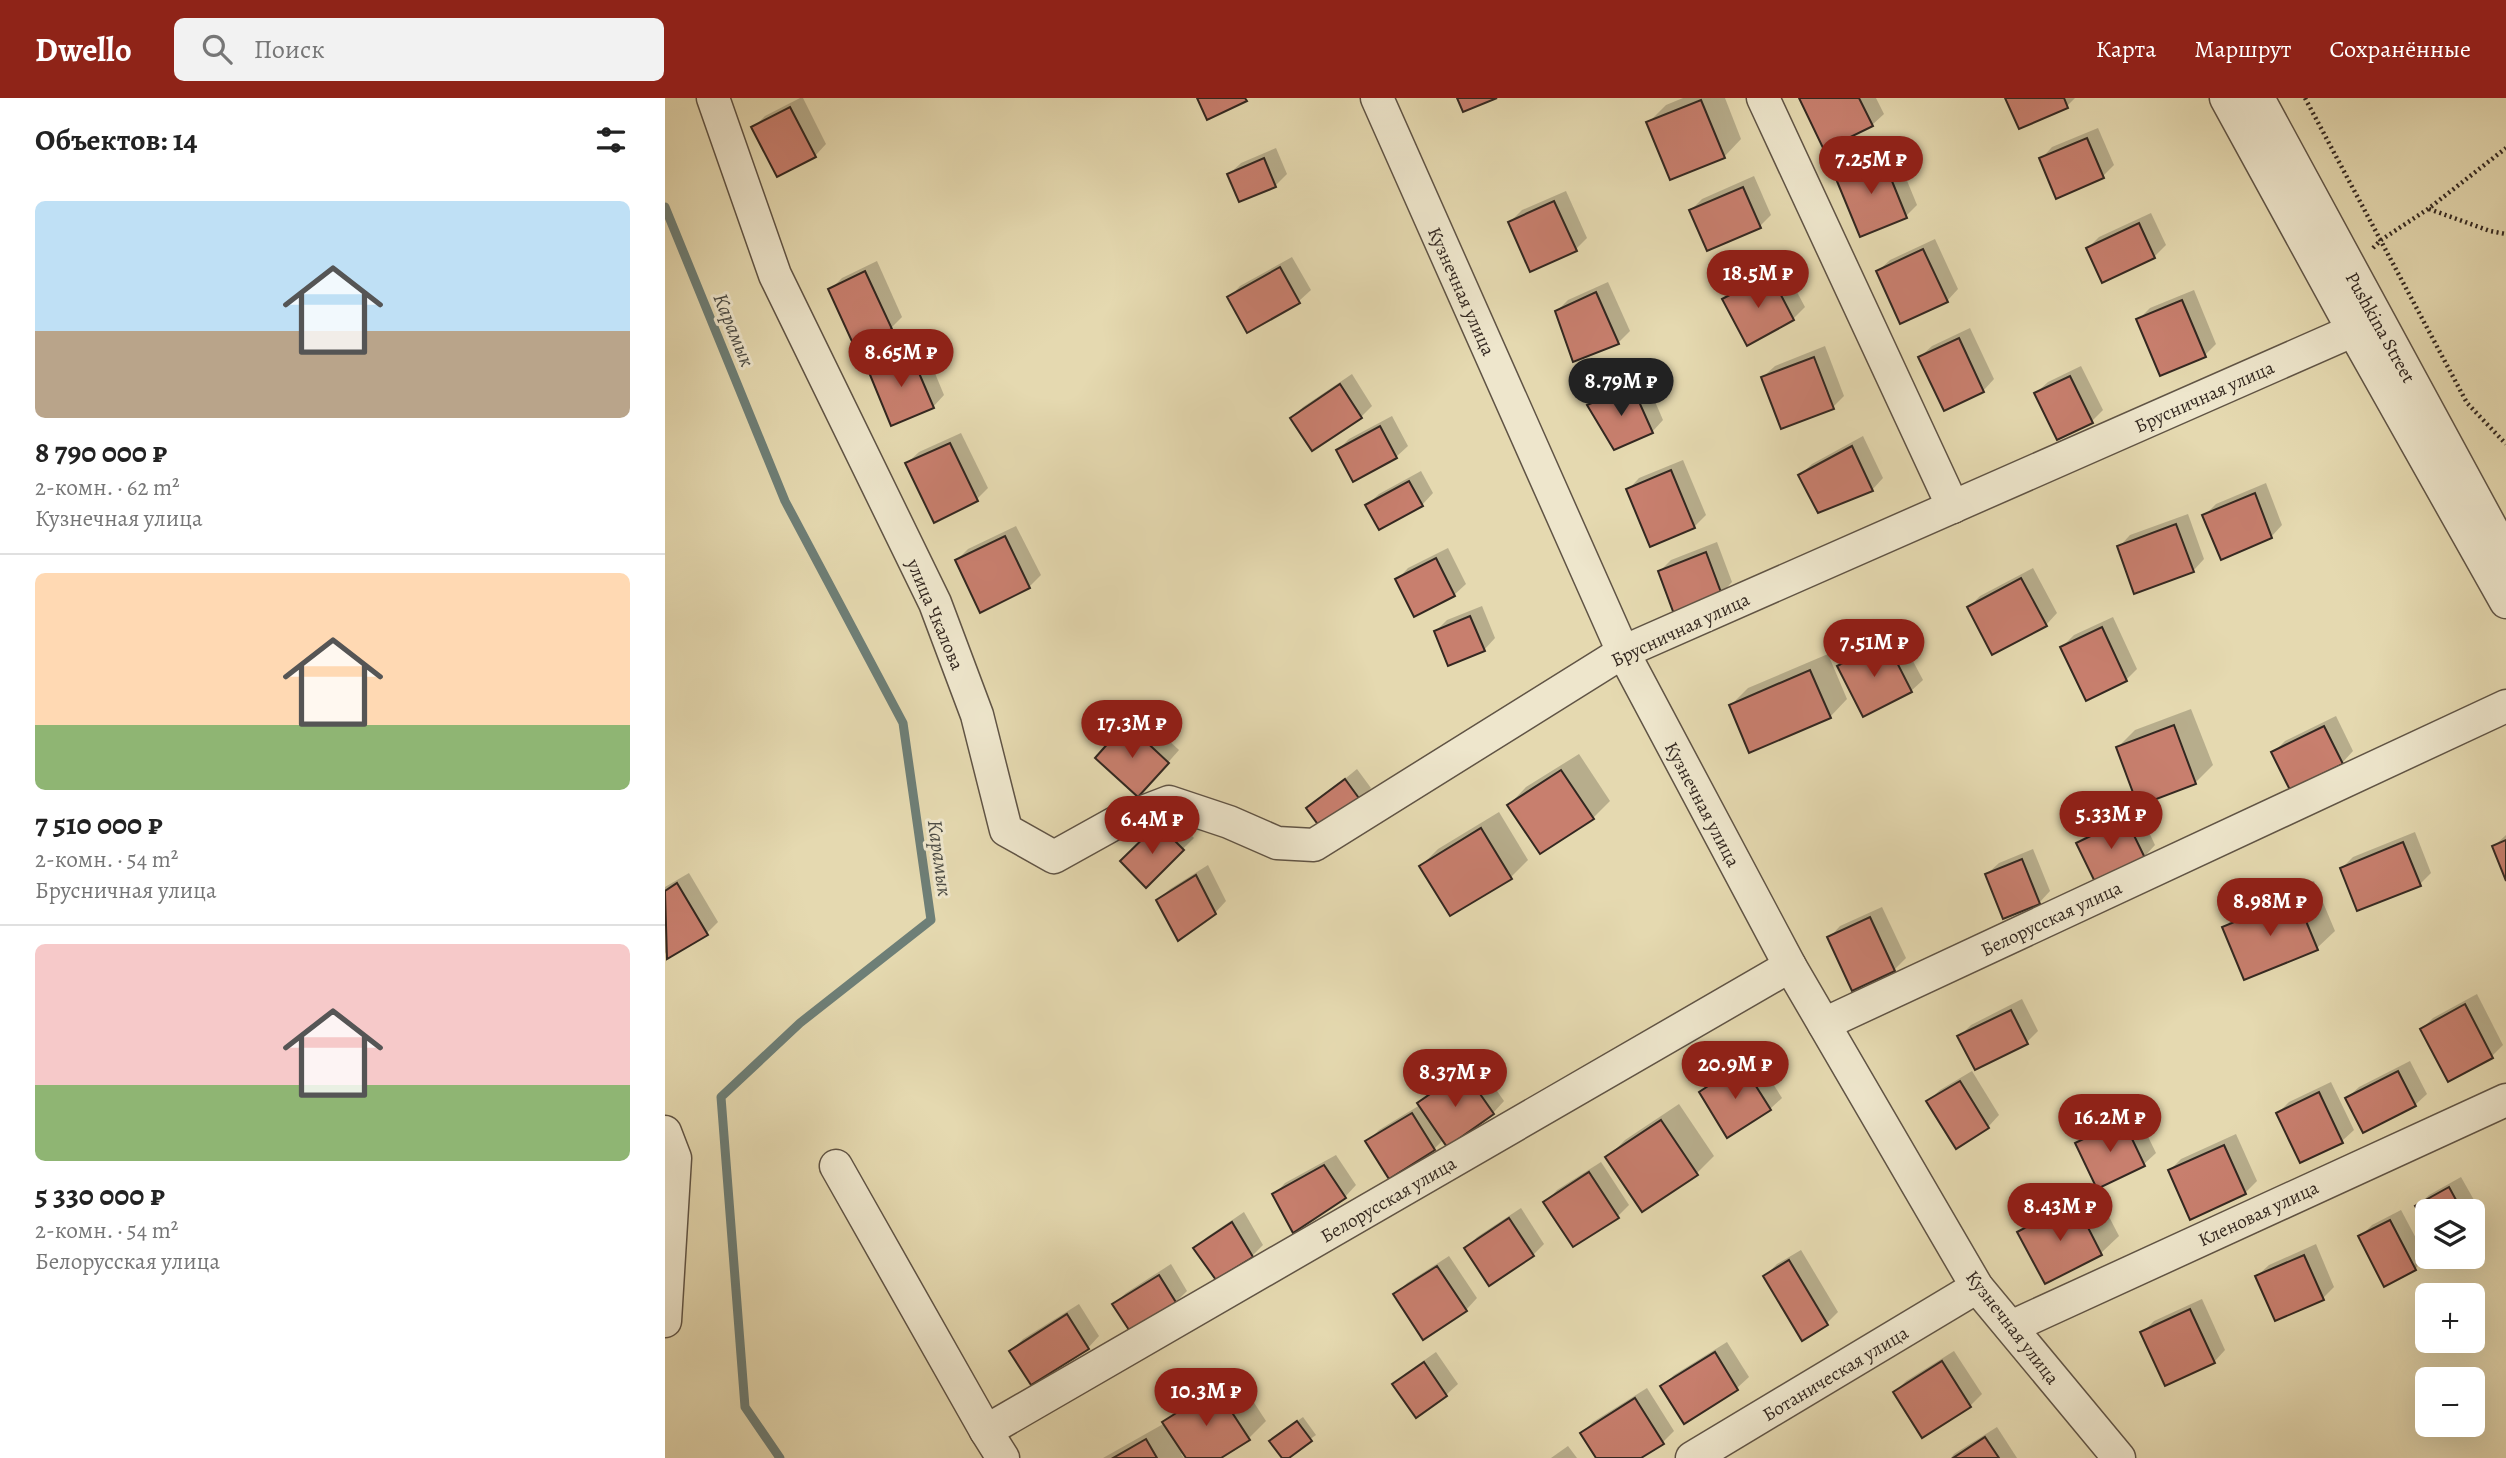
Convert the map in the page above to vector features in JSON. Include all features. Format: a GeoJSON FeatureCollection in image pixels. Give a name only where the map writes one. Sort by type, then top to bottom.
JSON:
{"type":"FeatureCollection","features":[{"type":"Feature","properties":{"kind":"street","name":"улица Чкалова"},"geometry":{"type":"LineString","coordinates":[[713,98],[775,275],[935,603],[977,715],[1006,830],[1053,857],[1117,822],[1169,802],[1229,822],[1277,843],[1314,845]]}},
{"type":"Feature","properties":{"kind":"street","name":"Кузнечная улица"},"geometry":{"type":"LineString","coordinates":[[1377,98],[1623,652],[1790,966],[1977,1287],[2119,1458]]}},
{"type":"Feature","properties":{"kind":"street"},"geometry":{"type":"LineString","coordinates":[[1763,98],[1953,507]]}},
{"type":"Feature","properties":{"kind":"street"},"geometry":{"type":"LineString","coordinates":[[2226,98],[2365,325],[2506,602]]}},
{"type":"Feature","properties":{"kind":"street","name":"Pushkina Street"},"geometry":{"type":"LineString","coordinates":[[2258,98],[2351,272],[2365,325],[2506,555]]}},
{"type":"Feature","properties":{"kind":"street","name":"Брусничная улица"},"geometry":{"type":"LineString","coordinates":[[1314,845],[1623,652],[2365,325]]}},
{"type":"Feature","properties":{"kind":"street","name":"Белорусская улица"},"geometry":{"type":"LineString","coordinates":[[1824,1024],[2506,706]]}},
{"type":"Feature","properties":{"kind":"street","name":"Белорусская улица"},"geometry":{"type":"LineString","coordinates":[[986,1431],[1790,966]]}},
{"type":"Feature","properties":{"kind":"street","name":"Кленовая улица"},"geometry":{"type":"LineString","coordinates":[[2011,1327],[2506,1100]]}},
{"type":"Feature","properties":{"kind":"street"},"geometry":{"type":"LineString","coordinates":[[665,1132],[675,1158],[665,1321]]}},
{"type":"Feature","properties":{"kind":"street"},"geometry":{"type":"LineString","coordinates":[[836,1166],[1003,1458]]}},
{"type":"Feature","properties":{"kind":"street","name":"Ботаническая улица"},"geometry":{"type":"LineString","coordinates":[[1692,1458],[1977,1287]]}},
{"type":"Feature","properties":{"kind":"path"},"geometry":{"type":"LineString","coordinates":[[2305,98],[2467,404],[2506,444]]}},
{"type":"Feature","properties":{"kind":"path"},"geometry":{"type":"LineString","coordinates":[[2351,272],[2381,240],[2428,209],[2506,148]]}},
{"type":"Feature","properties":{"kind":"path"},"geometry":{"type":"LineString","coordinates":[[2428,209],[2506,234]]}},
{"type":"Feature","properties":{"kind":"building"},"geometry":{"type":"Polygon","coordinates":[[[1197,98],[1245,98],[1247,101],[1207,120],[1197,98]]]}},
{"type":"Feature","properties":{"kind":"building"},"geometry":{"type":"Polygon","coordinates":[[[1457,98],[1497,98],[1463,112],[1457,98]]]}},
{"type":"Feature","properties":{"kind":"building"},"geometry":{"type":"Polygon","coordinates":[[[1799,98],[1859,98],[1873,126],[1824,150],[1799,98]]]}},
{"type":"Feature","properties":{"kind":"building"},"geometry":{"type":"Polygon","coordinates":[[[2005,98],[2064,98],[2068,108],[2019,129],[2005,98]]]}},
{"type":"Feature","properties":{"kind":"building"},"geometry":{"type":"Polygon","coordinates":[[[1701,100],[1725,158],[1670,180],[1646,122],[1701,100]]]}},
{"type":"Feature","properties":{"kind":"building"},"geometry":{"type":"Polygon","coordinates":[[[790,107],[816,157],[777,177],[751,127],[790,107]]]}},
{"type":"Feature","properties":{"kind":"building"},"geometry":{"type":"Polygon","coordinates":[[[2087,138],[2104,178],[2056,199],[2039,158],[2087,138]]]}},
{"type":"Feature","properties":{"kind":"building"},"geometry":{"type":"Polygon","coordinates":[[[1881,154],[1907,218],[1860,237],[1834,174],[1881,154]]]}},
{"type":"Feature","properties":{"kind":"building"},"geometry":{"type":"Polygon","coordinates":[[[1264,158],[1276,187],[1239,202],[1227,174],[1264,158]]]}},
{"type":"Feature","properties":{"kind":"building"},"geometry":{"type":"Polygon","coordinates":[[[1743,187],[1761,228],[1707,251],[1689,210],[1743,187]]]}},
{"type":"Feature","properties":{"kind":"building"},"geometry":{"type":"Polygon","coordinates":[[[1554,201],[1577,251],[1530,272],[1508,222],[1554,201]]]}},
{"type":"Feature","properties":{"kind":"building"},"geometry":{"type":"Polygon","coordinates":[[[2139,223],[2155,258],[2102,283],[2086,248],[2139,223]]]}},
{"type":"Feature","properties":{"kind":"building"},"geometry":{"type":"Polygon","coordinates":[[[1923,249],[1948,302],[1900,324],[1876,271],[1923,249]]]}},
{"type":"Feature","properties":{"kind":"building"},"geometry":{"type":"Polygon","coordinates":[[[1280,267],[1300,303],[1247,333],[1227,297],[1280,267]]]}},
{"type":"Feature","properties":{"kind":"building"},"geometry":{"type":"Polygon","coordinates":[[[865,271],[892,329],[855,348],[828,289],[865,271]]]}},
{"type":"Feature","properties":{"kind":"building"},"geometry":{"type":"Polygon","coordinates":[[[1770,274],[1794,320],[1747,346],[1722,299],[1770,274]]]}},
{"type":"Feature","properties":{"kind":"building"},"geometry":{"type":"Polygon","coordinates":[[[1596,292],[1619,344],[1573,362],[1555,311],[1596,292]]]}},
{"type":"Feature","properties":{"kind":"building"},"geometry":{"type":"Polygon","coordinates":[[[2182,300],[2206,357],[2160,376],[2136,319],[2182,300]]]}},
{"type":"Feature","properties":{"kind":"building"},"geometry":{"type":"Polygon","coordinates":[[[1959,338],[1984,392],[1944,411],[1918,357],[1959,338]]]}},
{"type":"Feature","properties":{"kind":"building"},"geometry":{"type":"Polygon","coordinates":[[[910,352],[934,408],[891,426],[868,370],[910,352]]]}},
{"type":"Feature","properties":{"kind":"building"},"geometry":{"type":"Polygon","coordinates":[[[1814,357],[1834,409],[1781,429],[1761,377],[1814,357]]]}},
{"type":"Feature","properties":{"kind":"building"},"geometry":{"type":"Polygon","coordinates":[[[2070,376],[2093,423],[2057,440],[2034,393],[2070,376]]]}},
{"type":"Feature","properties":{"kind":"building"},"geometry":{"type":"Polygon","coordinates":[[[1340,384],[1362,418],[1312,451],[1290,418],[1340,384]]]}},
{"type":"Feature","properties":{"kind":"building"},"geometry":{"type":"Polygon","coordinates":[[[1632,386],[1653,433],[1614,450],[1587,405],[1632,386]]]}},
{"type":"Feature","properties":{"kind":"building"},"geometry":{"type":"Polygon","coordinates":[[[1380,426],[1397,458],[1353,482],[1336,450],[1380,426]]]}},
{"type":"Feature","properties":{"kind":"building"},"geometry":{"type":"Polygon","coordinates":[[[950,443],[978,501],[934,523],[905,463],[950,443]]]}},
{"type":"Feature","properties":{"kind":"building"},"geometry":{"type":"Polygon","coordinates":[[[1852,446],[1873,491],[1818,513],[1798,475],[1852,446]]]}},
{"type":"Feature","properties":{"kind":"building"},"geometry":{"type":"Polygon","coordinates":[[[1671,470],[1695,528],[1650,547],[1626,489],[1671,470]]]}},
{"type":"Feature","properties":{"kind":"building"},"geometry":{"type":"Polygon","coordinates":[[[1409,481],[1423,506],[1379,530],[1365,505],[1409,481]]]}},
{"type":"Feature","properties":{"kind":"building"},"geometry":{"type":"Polygon","coordinates":[[[2255,493],[2272,538],[2221,560],[2202,515],[2255,493]]]}},
{"type":"Feature","properties":{"kind":"building"},"geometry":{"type":"Polygon","coordinates":[[[2176,524],[2194,572],[2134,594],[2117,546],[2176,524]]]}},
{"type":"Feature","properties":{"kind":"building"},"geometry":{"type":"Polygon","coordinates":[[[1005,536],[1030,588],[980,613],[955,560],[1005,536]]]}},
{"type":"Feature","properties":{"kind":"building"},"geometry":{"type":"Polygon","coordinates":[[[1706,552],[1722,595],[1674,614],[1658,571],[1706,552]]]}},
{"type":"Feature","properties":{"kind":"building"},"geometry":{"type":"Polygon","coordinates":[[[1436,558],[1455,596],[1414,617],[1395,579],[1436,558]]]}},
{"type":"Feature","properties":{"kind":"building"},"geometry":{"type":"Polygon","coordinates":[[[2021,578],[2047,626],[1992,655],[1967,607],[2021,578]]]}},
{"type":"Feature","properties":{"kind":"building"},"geometry":{"type":"Polygon","coordinates":[[[1470,616],[1485,651],[1448,666],[1434,631],[1470,616]]]}},
{"type":"Feature","properties":{"kind":"building"},"geometry":{"type":"Polygon","coordinates":[[[2102,627],[2127,681],[2086,701],[2060,647],[2102,627]]]}},
{"type":"Feature","properties":{"kind":"building"},"geometry":{"type":"Polygon","coordinates":[[[1886,641],[1912,692],[1863,717],[1837,666],[1886,641]]]}},
{"type":"Feature","properties":{"kind":"building"},"geometry":{"type":"Polygon","coordinates":[[[1810,670],[1831,718],[1749,753],[1729,705],[1810,670]]]}},
{"type":"Feature","properties":{"kind":"building"},"geometry":{"type":"Polygon","coordinates":[[[1126,723],[1169,763],[1138,797],[1095,758],[1126,723]]]}},
{"type":"Feature","properties":{"kind":"building"},"geometry":{"type":"Polygon","coordinates":[[[2174,725],[2196,784],[2138,806],[2116,747],[2174,725]]]}},
{"type":"Feature","properties":{"kind":"building"},"geometry":{"type":"Polygon","coordinates":[[[2324,726],[2343,764],[2290,790],[2271,752],[2324,726]]]}},
{"type":"Feature","properties":{"kind":"building"},"geometry":{"type":"Polygon","coordinates":[[[1561,770],[1594,819],[1540,854],[1507,805],[1561,770]]]}},
{"type":"Feature","properties":{"kind":"building"},"geometry":{"type":"Polygon","coordinates":[[[1345,779],[1361,801],[1322,830],[1306,808],[1345,779]]]}},
{"type":"Feature","properties":{"kind":"building"},"geometry":{"type":"Polygon","coordinates":[[[2126,819],[2145,858],[2095,882],[2076,843],[2126,819]]]}},
{"type":"Feature","properties":{"kind":"building"},"geometry":{"type":"Polygon","coordinates":[[[1158,824],[1184,850],[1146,888],[1120,861],[1158,824]]]}},
{"type":"Feature","properties":{"kind":"building"},"geometry":{"type":"Polygon","coordinates":[[[1481,828],[1512,879],[1450,916],[1419,866],[1481,828]]]}},
{"type":"Feature","properties":{"kind":"building"},"geometry":{"type":"Polygon","coordinates":[[[2506,840],[2506,881],[2492,846],[2506,840]]]}},
{"type":"Feature","properties":{"kind":"building"},"geometry":{"type":"Polygon","coordinates":[[[2403,842],[2421,886],[2357,911],[2340,868],[2403,842]]]}},
{"type":"Feature","properties":{"kind":"building"},"geometry":{"type":"Polygon","coordinates":[[[2022,859],[2040,904],[2003,919],[1985,874],[2022,859]]]}},
{"type":"Feature","properties":{"kind":"building"},"geometry":{"type":"Polygon","coordinates":[[[1196,875],[1216,914],[1178,941],[1156,900],[1196,875]]]}},
{"type":"Feature","properties":{"kind":"building"},"geometry":{"type":"Polygon","coordinates":[[[677,883],[708,935],[667,959],[665,891],[677,883]]]}},
{"type":"Feature","properties":{"kind":"building"},"geometry":{"type":"Polygon","coordinates":[[[2296,897],[2318,950],[2244,980],[2222,927],[2296,897]]]}},
{"type":"Feature","properties":{"kind":"building"},"geometry":{"type":"Polygon","coordinates":[[[1870,917],[1895,971],[1852,991],[1827,937],[1870,917]]]}},
{"type":"Feature","properties":{"kind":"building"},"geometry":{"type":"Polygon","coordinates":[[[2465,1004],[2493,1058],[2448,1082],[2420,1029],[2465,1004]]]}},
{"type":"Feature","properties":{"kind":"building"},"geometry":{"type":"Polygon","coordinates":[[[2011,1010],[2028,1044],[1975,1070],[1957,1036],[2011,1010]]]}},
{"type":"Feature","properties":{"kind":"building"},"geometry":{"type":"Polygon","coordinates":[[[1742,1064],[1771,1110],[1727,1138],[1699,1092],[1742,1064]]]}},
{"type":"Feature","properties":{"kind":"building"},"geometry":{"type":"Polygon","coordinates":[[[1464,1071],[1494,1114],[1447,1147],[1417,1103],[1464,1071]]]}},
{"type":"Feature","properties":{"kind":"building"},"geometry":{"type":"Polygon","coordinates":[[[2398,1071],[2416,1106],[2363,1133],[2345,1098],[2398,1071]]]}},
{"type":"Feature","properties":{"kind":"building"},"geometry":{"type":"Polygon","coordinates":[[[1960,1081],[1989,1128],[1956,1149],[1926,1101],[1960,1081]]]}},
{"type":"Feature","properties":{"kind":"building"},"geometry":{"type":"Polygon","coordinates":[[[2319,1092],[2343,1143],[2300,1163],[2276,1113],[2319,1092]]]}},
{"type":"Feature","properties":{"kind":"building"},"geometry":{"type":"Polygon","coordinates":[[[1412,1113],[1435,1150],[1389,1179],[1365,1141],[1412,1113]]]}},
{"type":"Feature","properties":{"kind":"building"},"geometry":{"type":"Polygon","coordinates":[[[1661,1120],[1698,1175],[1642,1212],[1605,1157],[1661,1120]]]}},
{"type":"Feature","properties":{"kind":"building"},"geometry":{"type":"Polygon","coordinates":[[[2123,1120],[2145,1166],[2097,1189],[2075,1143],[2123,1120]]]}},
{"type":"Feature","properties":{"kind":"building"},"geometry":{"type":"Polygon","coordinates":[[[2224,1145],[2246,1194],[2190,1220],[2168,1170],[2224,1145]]]}},
{"type":"Feature","properties":{"kind":"building"},"geometry":{"type":"Polygon","coordinates":[[[1324,1165],[1346,1198],[1293,1233],[1272,1194],[1324,1165]]]}},
{"type":"Feature","properties":{"kind":"building"},"geometry":{"type":"Polygon","coordinates":[[[1589,1172],[1619,1218],[1573,1247],[1543,1202],[1589,1172]]]}},
{"type":"Feature","properties":{"kind":"building"},"geometry":{"type":"Polygon","coordinates":[[[2449,1187],[2456,1199],[2428,1199],[2449,1187]]]}},
{"type":"Feature","properties":{"kind":"building"},"geometry":{"type":"Polygon","coordinates":[[[2075,1202],[2102,1255],[2045,1284],[2017,1232],[2075,1202]]]}},
{"type":"Feature","properties":{"kind":"building"},"geometry":{"type":"Polygon","coordinates":[[[1509,1218],[1534,1256],[1489,1286],[1464,1248],[1509,1218]]]}},
{"type":"Feature","properties":{"kind":"building"},"geometry":{"type":"Polygon","coordinates":[[[2390,1220],[2416,1270],[2384,1287],[2358,1236],[2390,1220]]]}},
{"type":"Feature","properties":{"kind":"building"},"geometry":{"type":"Polygon","coordinates":[[[1232,1222],[1253,1257],[1216,1280],[1193,1248],[1232,1222]]]}},
{"type":"Feature","properties":{"kind":"building"},"geometry":{"type":"Polygon","coordinates":[[[2304,1255],[2324,1300],[2275,1321],[2255,1276],[2304,1255]]]}},
{"type":"Feature","properties":{"kind":"building"},"geometry":{"type":"Polygon","coordinates":[[[1789,1260],[1828,1325],[1802,1341],[1763,1276],[1789,1260]]]}},
{"type":"Feature","properties":{"kind":"building"},"geometry":{"type":"Polygon","coordinates":[[[1437,1266],[1467,1311],[1423,1340],[1393,1294],[1437,1266]]]}},
{"type":"Feature","properties":{"kind":"building"},"geometry":{"type":"Polygon","coordinates":[[[1159,1275],[1177,1304],[1131,1333],[1112,1304],[1159,1275]]]}},
{"type":"Feature","properties":{"kind":"building"},"geometry":{"type":"Polygon","coordinates":[[[2190,1309],[2215,1363],[2165,1386],[2140,1332],[2190,1309]]]}},
{"type":"Feature","properties":{"kind":"building"},"geometry":{"type":"Polygon","coordinates":[[[1067,1314],[1089,1349],[1031,1385],[1009,1351],[1067,1314]]]}},
{"type":"Feature","properties":{"kind":"building"},"geometry":{"type":"Polygon","coordinates":[[[1715,1352],[1738,1390],[1684,1424],[1660,1386],[1715,1352]]]}},
{"type":"Feature","properties":{"kind":"building"},"geometry":{"type":"Polygon","coordinates":[[[1942,1361],[1971,1407],[1922,1438],[1893,1392],[1942,1361]]]}},
{"type":"Feature","properties":{"kind":"building"},"geometry":{"type":"Polygon","coordinates":[[[1424,1362],[1447,1396],[1416,1418],[1392,1384],[1424,1362]]]}},
{"type":"Feature","properties":{"kind":"building"},"geometry":{"type":"Polygon","coordinates":[[[1216,1388],[1250,1440],[1221,1458],[1186,1458],[1162,1422],[1216,1388]]]}},
{"type":"Feature","properties":{"kind":"building"},"geometry":{"type":"Polygon","coordinates":[[[1635,1398],[1664,1444],[1641,1458],[1596,1458],[1580,1433],[1635,1398]]]}},
{"type":"Feature","properties":{"kind":"building"},"geometry":{"type":"Polygon","coordinates":[[[1297,1421],[1312,1441],[1289,1458],[1282,1458],[1269,1441],[1297,1421]]]}},
{"type":"Feature","properties":{"kind":"building"},"geometry":{"type":"Polygon","coordinates":[[[1985,1437],[1999,1458],[1953,1458],[1985,1437]]]}},
{"type":"Feature","properties":{"kind":"building"},"geometry":{"type":"Polygon","coordinates":[[[1146,1439],[1157,1458],[1113,1458],[1146,1439]]]}},
{"type":"Feature","properties":{"kind":"waterway","name":"Карамык"},"geometry":{"type":"LineString","coordinates":[[665,207],[785,501],[903,723],[931,920],[800,1023],[721,1097],[745,1407],[780,1458]]}}]}
